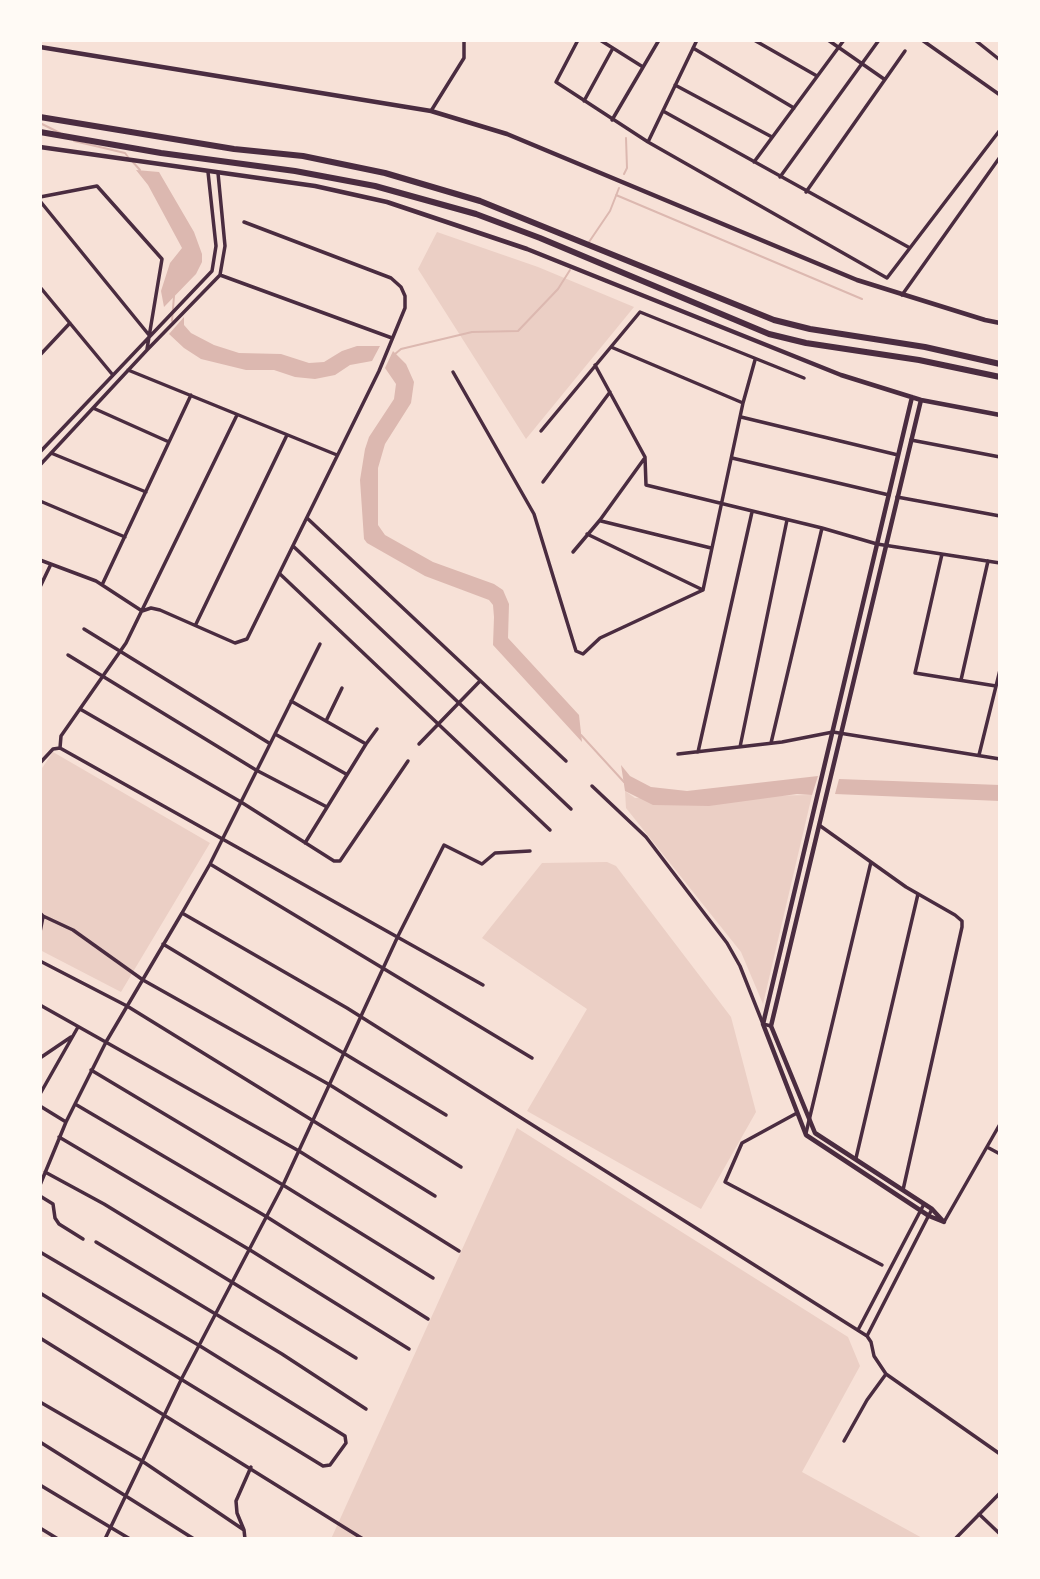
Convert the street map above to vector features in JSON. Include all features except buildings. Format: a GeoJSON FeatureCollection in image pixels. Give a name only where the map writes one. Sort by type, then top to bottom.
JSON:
{"type":"FeatureCollection","features":[{"type":"Feature","properties":{"kind":"highway"},"geometry":{"type":"LineString","coordinates":[[40,117],[234,149],[303,156],[385,173],[480,201],[774,320],[810,330],[925,347],[1000,364]]}},
{"type":"Feature","properties":{"kind":"highway"},"geometry":{"type":"LineString","coordinates":[[40,132],[375,186],[476,214],[540,238],[769,334],[1000,377]]}},
{"type":"Feature","properties":{"kind":"street"},"geometry":{"type":"LineString","coordinates":[[430,111],[464,58],[464,40]]}},
{"type":"Feature","properties":{"kind":"street"},"geometry":{"type":"LineString","coordinates":[[578,40],[556,82],[648,142],[887,278],[1000,130]]}},
{"type":"Feature","properties":{"kind":"street"},"geometry":{"type":"LineString","coordinates":[[600,40],[643,68]]}},
{"type":"Feature","properties":{"kind":"street"},"geometry":{"type":"LineString","coordinates":[[612,120],[659,40]]}},
{"type":"Feature","properties":{"kind":"street"},"geometry":{"type":"LineString","coordinates":[[648,142],[697,40]]}},
{"type":"Feature","properties":{"kind":"street"},"geometry":{"type":"LineString","coordinates":[[754,40],[817,76]]}},
{"type":"Feature","properties":{"kind":"street"},"geometry":{"type":"LineString","coordinates":[[828,40],[885,79]]}},
{"type":"Feature","properties":{"kind":"street"},"geometry":{"type":"LineString","coordinates":[[754,162],[844,40]]}},
{"type":"Feature","properties":{"kind":"street"},"geometry":{"type":"LineString","coordinates":[[780,177],[879,40]]}},
{"type":"Feature","properties":{"kind":"street"},"geometry":{"type":"LineString","coordinates":[[922,40],[1000,95]]}},
{"type":"Feature","properties":{"kind":"street"},"geometry":{"type":"LineString","coordinates":[[975,40],[1000,60]]}},
{"type":"Feature","properties":{"kind":"street"},"geometry":{"type":"LineString","coordinates":[[40,47],[430,111],[507,134],[845,275],[902,295],[1000,323]]}},
{"type":"Feature","properties":{"kind":"street"},"geometry":{"type":"LineString","coordinates":[[584,101],[613,48]]}},
{"type":"Feature","properties":{"kind":"street"},"geometry":{"type":"LineString","coordinates":[[694,48],[794,108]]}},
{"type":"Feature","properties":{"kind":"street"},"geometry":{"type":"LineString","coordinates":[[807,192],[905,51]]}},
{"type":"Feature","properties":{"kind":"street"},"geometry":{"type":"LineString","coordinates":[[675,85],[772,137]]}},
{"type":"Feature","properties":{"kind":"street"},"geometry":{"type":"LineString","coordinates":[[663,111],[910,248]]}},
{"type":"Feature","properties":{"kind":"street"},"geometry":{"type":"LineString","coordinates":[[40,147],[315,187],[375,199],[470,228],[841,376],[921,400],[1000,415]]}},
{"type":"Feature","properties":{"kind":"street"},"geometry":{"type":"LineString","coordinates":[[902,295],[1000,157]]}},
{"type":"Feature","properties":{"kind":"street"},"geometry":{"type":"LineString","coordinates":[[40,452],[212,271],[216,246],[208,172]]}},
{"type":"Feature","properties":{"kind":"street"},"geometry":{"type":"LineString","coordinates":[[40,465],[220,275],[225,246],[218,173]]}},
{"type":"Feature","properties":{"kind":"street"},"geometry":{"type":"LineString","coordinates":[[147,350],[162,259],[97,186],[40,199],[149,335]]}},
{"type":"Feature","properties":{"kind":"street"},"geometry":{"type":"LineString","coordinates":[[142,611],[151,608],[160,610],[235,643],[247,639],[405,308],[405,296],[401,287],[391,278],[244,222]]}},
{"type":"Feature","properties":{"kind":"street"},"geometry":{"type":"LineString","coordinates":[[220,275],[392,338]]}},
{"type":"Feature","properties":{"kind":"street"},"geometry":{"type":"LineString","coordinates":[[40,287],[112,374]]}},
{"type":"Feature","properties":{"kind":"street"},"geometry":{"type":"LineString","coordinates":[[541,431],[640,312],[804,378]]}},
{"type":"Feature","properties":{"kind":"street"},"geometry":{"type":"LineString","coordinates":[[40,355],[70,323]]}},
{"type":"Feature","properties":{"kind":"street"},"geometry":{"type":"LineString","coordinates":[[611,347],[743,403]]}},
{"type":"Feature","properties":{"kind":"street"},"geometry":{"type":"LineString","coordinates":[[703,590],[755,359]]}},
{"type":"Feature","properties":{"kind":"street"},"geometry":{"type":"LineString","coordinates":[[595,365],[645,457],[646,485],[886,546],[1000,562]]}},
{"type":"Feature","properties":{"kind":"street"},"geometry":{"type":"LineString","coordinates":[[128,370],[337,455]]}},
{"type":"Feature","properties":{"kind":"street"},"geometry":{"type":"LineString","coordinates":[[453,372],[534,514],[576,651],[583,654],[600,638],[703,590]]}},
{"type":"Feature","properties":{"kind":"street"},"geometry":{"type":"LineString","coordinates":[[543,482],[610,393]]}},
{"type":"Feature","properties":{"kind":"street"},"geometry":{"type":"LineString","coordinates":[[102,585],[191,395]]}},
{"type":"Feature","properties":{"kind":"street"},"geometry":{"type":"LineString","coordinates":[[763,1024],[912,397]]}},
{"type":"Feature","properties":{"kind":"street"},"geometry":{"type":"LineString","coordinates":[[921,400],[771,1026],[815,1133],[932,1209],[944,1222]]}},
{"type":"Feature","properties":{"kind":"street"},"geometry":{"type":"LineString","coordinates":[[93,408],[169,442]]}},
{"type":"Feature","properties":{"kind":"street"},"geometry":{"type":"LineString","coordinates":[[60,748],[61,736],[120,651],[142,611],[237,415]]}},
{"type":"Feature","properties":{"kind":"street"},"geometry":{"type":"LineString","coordinates":[[741,417],[898,455]]}},
{"type":"Feature","properties":{"kind":"street"},"geometry":{"type":"LineString","coordinates":[[196,624],[287,435]]}},
{"type":"Feature","properties":{"kind":"street"},"geometry":{"type":"LineString","coordinates":[[911,440],[1000,457]]}},
{"type":"Feature","properties":{"kind":"street"},"geometry":{"type":"LineString","coordinates":[[51,453],[146,492]]}},
{"type":"Feature","properties":{"kind":"street"},"geometry":{"type":"LineString","coordinates":[[573,552],[600,520],[645,457]]}},
{"type":"Feature","properties":{"kind":"street"},"geometry":{"type":"LineString","coordinates":[[732,458],[889,495]]}},
{"type":"Feature","properties":{"kind":"street"},"geometry":{"type":"LineString","coordinates":[[897,497],[1000,516]]}},
{"type":"Feature","properties":{"kind":"street"},"geometry":{"type":"LineString","coordinates":[[40,501],[125,537]]}},
{"type":"Feature","properties":{"kind":"street"},"geometry":{"type":"LineString","coordinates":[[698,752],[752,512]]}},
{"type":"Feature","properties":{"kind":"street"},"geometry":{"type":"LineString","coordinates":[[307,517],[566,761]]}},
{"type":"Feature","properties":{"kind":"street"},"geometry":{"type":"LineString","coordinates":[[600,520],[711,548]]}},
{"type":"Feature","properties":{"kind":"street"},"geometry":{"type":"LineString","coordinates":[[740,747],[787,520]]}},
{"type":"Feature","properties":{"kind":"street"},"geometry":{"type":"LineString","coordinates":[[771,743],[822,528]]}},
{"type":"Feature","properties":{"kind":"street"},"geometry":{"type":"LineString","coordinates":[[587,534],[703,590]]}},
{"type":"Feature","properties":{"kind":"street"},"geometry":{"type":"LineString","coordinates":[[293,546],[571,809]]}},
{"type":"Feature","properties":{"kind":"street"},"geometry":{"type":"LineString","coordinates":[[942,554],[915,673],[996,686]]}},
{"type":"Feature","properties":{"kind":"street"},"geometry":{"type":"LineString","coordinates":[[40,560],[102,585],[142,611]]}},
{"type":"Feature","properties":{"kind":"street"},"geometry":{"type":"LineString","coordinates":[[961,680],[988,561]]}},
{"type":"Feature","properties":{"kind":"street"},"geometry":{"type":"LineString","coordinates":[[40,587],[51,564]]}},
{"type":"Feature","properties":{"kind":"street"},"geometry":{"type":"LineString","coordinates":[[279,573],[550,831]]}},
{"type":"Feature","properties":{"kind":"street"},"geometry":{"type":"LineString","coordinates":[[84,629],[269,743]]}},
{"type":"Feature","properties":{"kind":"street"},"geometry":{"type":"LineString","coordinates":[[40,1185],[91,1070],[210,864],[320,644]]}},
{"type":"Feature","properties":{"kind":"street"},"geometry":{"type":"LineString","coordinates":[[68,655],[256,770],[327,807]]}},
{"type":"Feature","properties":{"kind":"street"},"geometry":{"type":"LineString","coordinates":[[979,755],[999,673]]}},
{"type":"Feature","properties":{"kind":"street"},"geometry":{"type":"LineString","coordinates":[[419,744],[480,681]]}},
{"type":"Feature","properties":{"kind":"street"},"geometry":{"type":"LineString","coordinates":[[326,721],[342,688]]}},
{"type":"Feature","properties":{"kind":"street"},"geometry":{"type":"LineString","coordinates":[[291,701],[366,744]]}},
{"type":"Feature","properties":{"kind":"street"},"geometry":{"type":"LineString","coordinates":[[80,709],[241,802],[330,859],[340,861],[408,761]]}},
{"type":"Feature","properties":{"kind":"street"},"geometry":{"type":"LineString","coordinates":[[305,843],[345,781],[346,774],[377,729]]}},
{"type":"Feature","properties":{"kind":"street"},"geometry":{"type":"LineString","coordinates":[[678,754],[771,743],[833,732],[1000,759]]}},
{"type":"Feature","properties":{"kind":"street"},"geometry":{"type":"LineString","coordinates":[[274,733],[346,774]]}},
{"type":"Feature","properties":{"kind":"street"},"geometry":{"type":"LineString","coordinates":[[40,763],[53,749],[60,748],[483,985]]}},
{"type":"Feature","properties":{"kind":"street"},"geometry":{"type":"LineString","coordinates":[[592,786],[646,838],[727,943],[740,965],[806,1135],[921,1211],[944,1222]]}},
{"type":"Feature","properties":{"kind":"street"},"geometry":{"type":"LineString","coordinates":[[819,825],[918,894],[956,915],[961,921],[962,927],[903,1190]]}},
{"type":"Feature","properties":{"kind":"street"},"geometry":{"type":"LineString","coordinates":[[105,1539],[182,1378],[283,1185],[398,936],[444,845],[482,864],[495,853],[530,851]]}},
{"type":"Feature","properties":{"kind":"street"},"geometry":{"type":"LineString","coordinates":[[806,1135],[871,862]]}},
{"type":"Feature","properties":{"kind":"street"},"geometry":{"type":"LineString","coordinates":[[210,864],[532,1058]]}},
{"type":"Feature","properties":{"kind":"street"},"geometry":{"type":"LineString","coordinates":[[856,1158],[918,894]]}},
{"type":"Feature","properties":{"kind":"street"},"geometry":{"type":"LineString","coordinates":[[182,913],[362,1018],[858,1330],[872,1342],[874,1356],[886,1374],[1000,1454]]}},
{"type":"Feature","properties":{"kind":"street"},"geometry":{"type":"LineString","coordinates":[[40,932],[42,915],[73,930],[143,980],[330,1085],[461,1167]]}},
{"type":"Feature","properties":{"kind":"street"},"geometry":{"type":"LineString","coordinates":[[163,944],[446,1115]]}},
{"type":"Feature","properties":{"kind":"street"},"geometry":{"type":"LineString","coordinates":[[40,961],[127,1006],[435,1196]]}},
{"type":"Feature","properties":{"kind":"street"},"geometry":{"type":"LineString","coordinates":[[40,1005],[299,1151],[459,1251]]}},
{"type":"Feature","properties":{"kind":"street"},"geometry":{"type":"LineString","coordinates":[[763,1024],[771,1026]]}},
{"type":"Feature","properties":{"kind":"street"},"geometry":{"type":"LineString","coordinates":[[40,1094],[78,1027]]}},
{"type":"Feature","properties":{"kind":"street"},"geometry":{"type":"LineString","coordinates":[[40,1058],[72,1035]]}},
{"type":"Feature","properties":{"kind":"street"},"geometry":{"type":"LineString","coordinates":[[91,1070],[433,1278]]}},
{"type":"Feature","properties":{"kind":"street"},"geometry":{"type":"LineString","coordinates":[[75,1104],[267,1217],[428,1319]]}},
{"type":"Feature","properties":{"kind":"street"},"geometry":{"type":"LineString","coordinates":[[40,1106],[66,1122]]}},
{"type":"Feature","properties":{"kind":"street"},"geometry":{"type":"LineString","coordinates":[[797,1113],[742,1143],[725,1182],[882,1265]]}},
{"type":"Feature","properties":{"kind":"street"},"geometry":{"type":"LineString","coordinates":[[944,1222],[1000,1124]]}},
{"type":"Feature","properties":{"kind":"street"},"geometry":{"type":"LineString","coordinates":[[59,1137],[250,1250],[409,1349]]}},
{"type":"Feature","properties":{"kind":"street"},"geometry":{"type":"LineString","coordinates":[[986,1147],[1000,1154]]}},
{"type":"Feature","properties":{"kind":"street"},"geometry":{"type":"LineString","coordinates":[[45,1172],[104,1204],[356,1358]]}},
{"type":"Feature","properties":{"kind":"street"},"geometry":{"type":"LineString","coordinates":[[40,1196],[52,1204],[59,1224],[83,1239]]}},
{"type":"Feature","properties":{"kind":"street"},"geometry":{"type":"LineString","coordinates":[[858,1330],[924,1204]]}},
{"type":"Feature","properties":{"kind":"street"},"geometry":{"type":"LineString","coordinates":[[867,1336],[932,1209]]}},
{"type":"Feature","properties":{"kind":"street"},"geometry":{"type":"LineString","coordinates":[[96,1242],[217,1314],[366,1409]]}},
{"type":"Feature","properties":{"kind":"street"},"geometry":{"type":"LineString","coordinates":[[40,1252],[200,1346],[345,1436],[346,1443],[330,1465],[323,1466],[40,1293]]}},
{"type":"Feature","properties":{"kind":"street"},"geometry":{"type":"LineString","coordinates":[[40,1338],[363,1539]]}},
{"type":"Feature","properties":{"kind":"street"},"geometry":{"type":"LineString","coordinates":[[844,1440],[886,1374]]}},
{"type":"Feature","properties":{"kind":"street"},"geometry":{"type":"LineString","coordinates":[[40,1402],[142,1461],[244,1530]]}},
{"type":"Feature","properties":{"kind":"street"},"geometry":{"type":"LineString","coordinates":[[40,1442],[127,1494],[194,1539]]}},
{"type":"Feature","properties":{"kind":"street"},"geometry":{"type":"LineString","coordinates":[[244,1539],[236,1501],[251,1467]]}},
{"type":"Feature","properties":{"kind":"street"},"geometry":{"type":"LineString","coordinates":[[40,1485],[130,1539]]}},
{"type":"Feature","properties":{"kind":"street"},"geometry":{"type":"LineString","coordinates":[[955,1539],[1000,1493]]}},
{"type":"Feature","properties":{"kind":"street"},"geometry":{"type":"LineString","coordinates":[[979,1514],[1000,1534]]}},
{"type":"Feature","properties":{"kind":"street"},"geometry":{"type":"LineString","coordinates":[[40,1528],[58,1539]]}},
{"type":"Feature","properties":{"kind":"shaded area"},"geometry":{"type":"Polygon","coordinates":[[[136,170],[159,172],[194,232],[202,254],[202,262],[196,274],[164,307],[161,291],[170,263],[182,248],[148,185],[136,170]]]}},
{"type":"Feature","properties":{"kind":"shaded area"},"geometry":{"type":"Polygon","coordinates":[[[437,232],[538,267],[634,307],[526,439],[418,269],[437,232]]]}},
{"type":"Feature","properties":{"kind":"shaded area"},"geometry":{"type":"Polygon","coordinates":[[[184,317],[184,325],[191,333],[214,345],[239,353],[281,354],[309,363],[324,362],[357,346],[380,346],[372,361],[350,365],[335,375],[315,379],[295,377],[274,370],[246,370],[201,359],[184,348],[169,334],[184,317]]]}},
{"type":"Feature","properties":{"kind":"shaded area"},"geometry":{"type":"Polygon","coordinates":[[[393,351],[406,364],[414,382],[411,403],[385,444],[378,468],[378,525],[385,535],[433,562],[494,584],[503,590],[509,604],[508,638],[579,715],[582,742],[493,645],[493,605],[489,600],[425,576],[364,539],[360,480],[369,437],[394,399],[396,384],[385,368],[393,351]]]}},
{"type":"Feature","properties":{"kind":"shaded area"},"geometry":{"type":"Polygon","coordinates":[[[53,752],[210,843],[121,992],[40,950],[40,771],[53,752]]]}},
{"type":"Feature","properties":{"kind":"shaded area"},"geometry":{"type":"Polygon","coordinates":[[[621,765],[630,776],[651,787],[687,791],[818,776],[812,795],[797,794],[709,806],[653,805],[625,791],[621,765]]]}},
{"type":"Feature","properties":{"kind":"shaded area"},"geometry":{"type":"Polygon","coordinates":[[[839,779],[1000,785],[1000,801],[835,794],[839,779]]]}},
{"type":"Feature","properties":{"kind":"shaded area"},"geometry":{"type":"Polygon","coordinates":[[[625,791],[635,798],[812,795],[763,1004],[741,952],[626,808],[625,791]]]}},
{"type":"Feature","properties":{"kind":"shaded area"},"geometry":{"type":"Polygon","coordinates":[[[607,862],[616,866],[731,1017],[756,1112],[701,1209],[527,1111],[587,1009],[482,938],[542,863],[607,862]]]}},
{"type":"Feature","properties":{"kind":"shaded area"},"geometry":{"type":"Polygon","coordinates":[[[517,1128],[848,1337],[860,1366],[802,1472],[924,1539],[331,1539],[517,1128]]]}},
{"type":"Feature","properties":{"kind":"waterway"},"geometry":{"type":"LineString","coordinates":[[40,123],[60,133]]}},
{"type":"Feature","properties":{"kind":"waterway"},"geometry":{"type":"LineString","coordinates":[[624,174],[627,168],[626,138]]}},
{"type":"Feature","properties":{"kind":"waterway"},"geometry":{"type":"LineString","coordinates":[[74,141],[125,153],[128,157]]}},
{"type":"Feature","properties":{"kind":"waterway"},"geometry":{"type":"LineString","coordinates":[[132,161],[140,170]]}},
{"type":"Feature","properties":{"kind":"waterway"},"geometry":{"type":"LineString","coordinates":[[589,242],[610,211],[619,188]]}},
{"type":"Feature","properties":{"kind":"waterway"},"geometry":{"type":"LineString","coordinates":[[616,195],[862,299]]}},
{"type":"Feature","properties":{"kind":"waterway"},"geometry":{"type":"LineString","coordinates":[[395,354],[401,349],[472,332],[518,331],[558,289],[570,270]]}},
{"type":"Feature","properties":{"kind":"waterway"},"geometry":{"type":"LineString","coordinates":[[172,321],[174,296]]}},
{"type":"Feature","properties":{"kind":"waterway"},"geometry":{"type":"LineString","coordinates":[[581,735],[624,782]]}}]}
